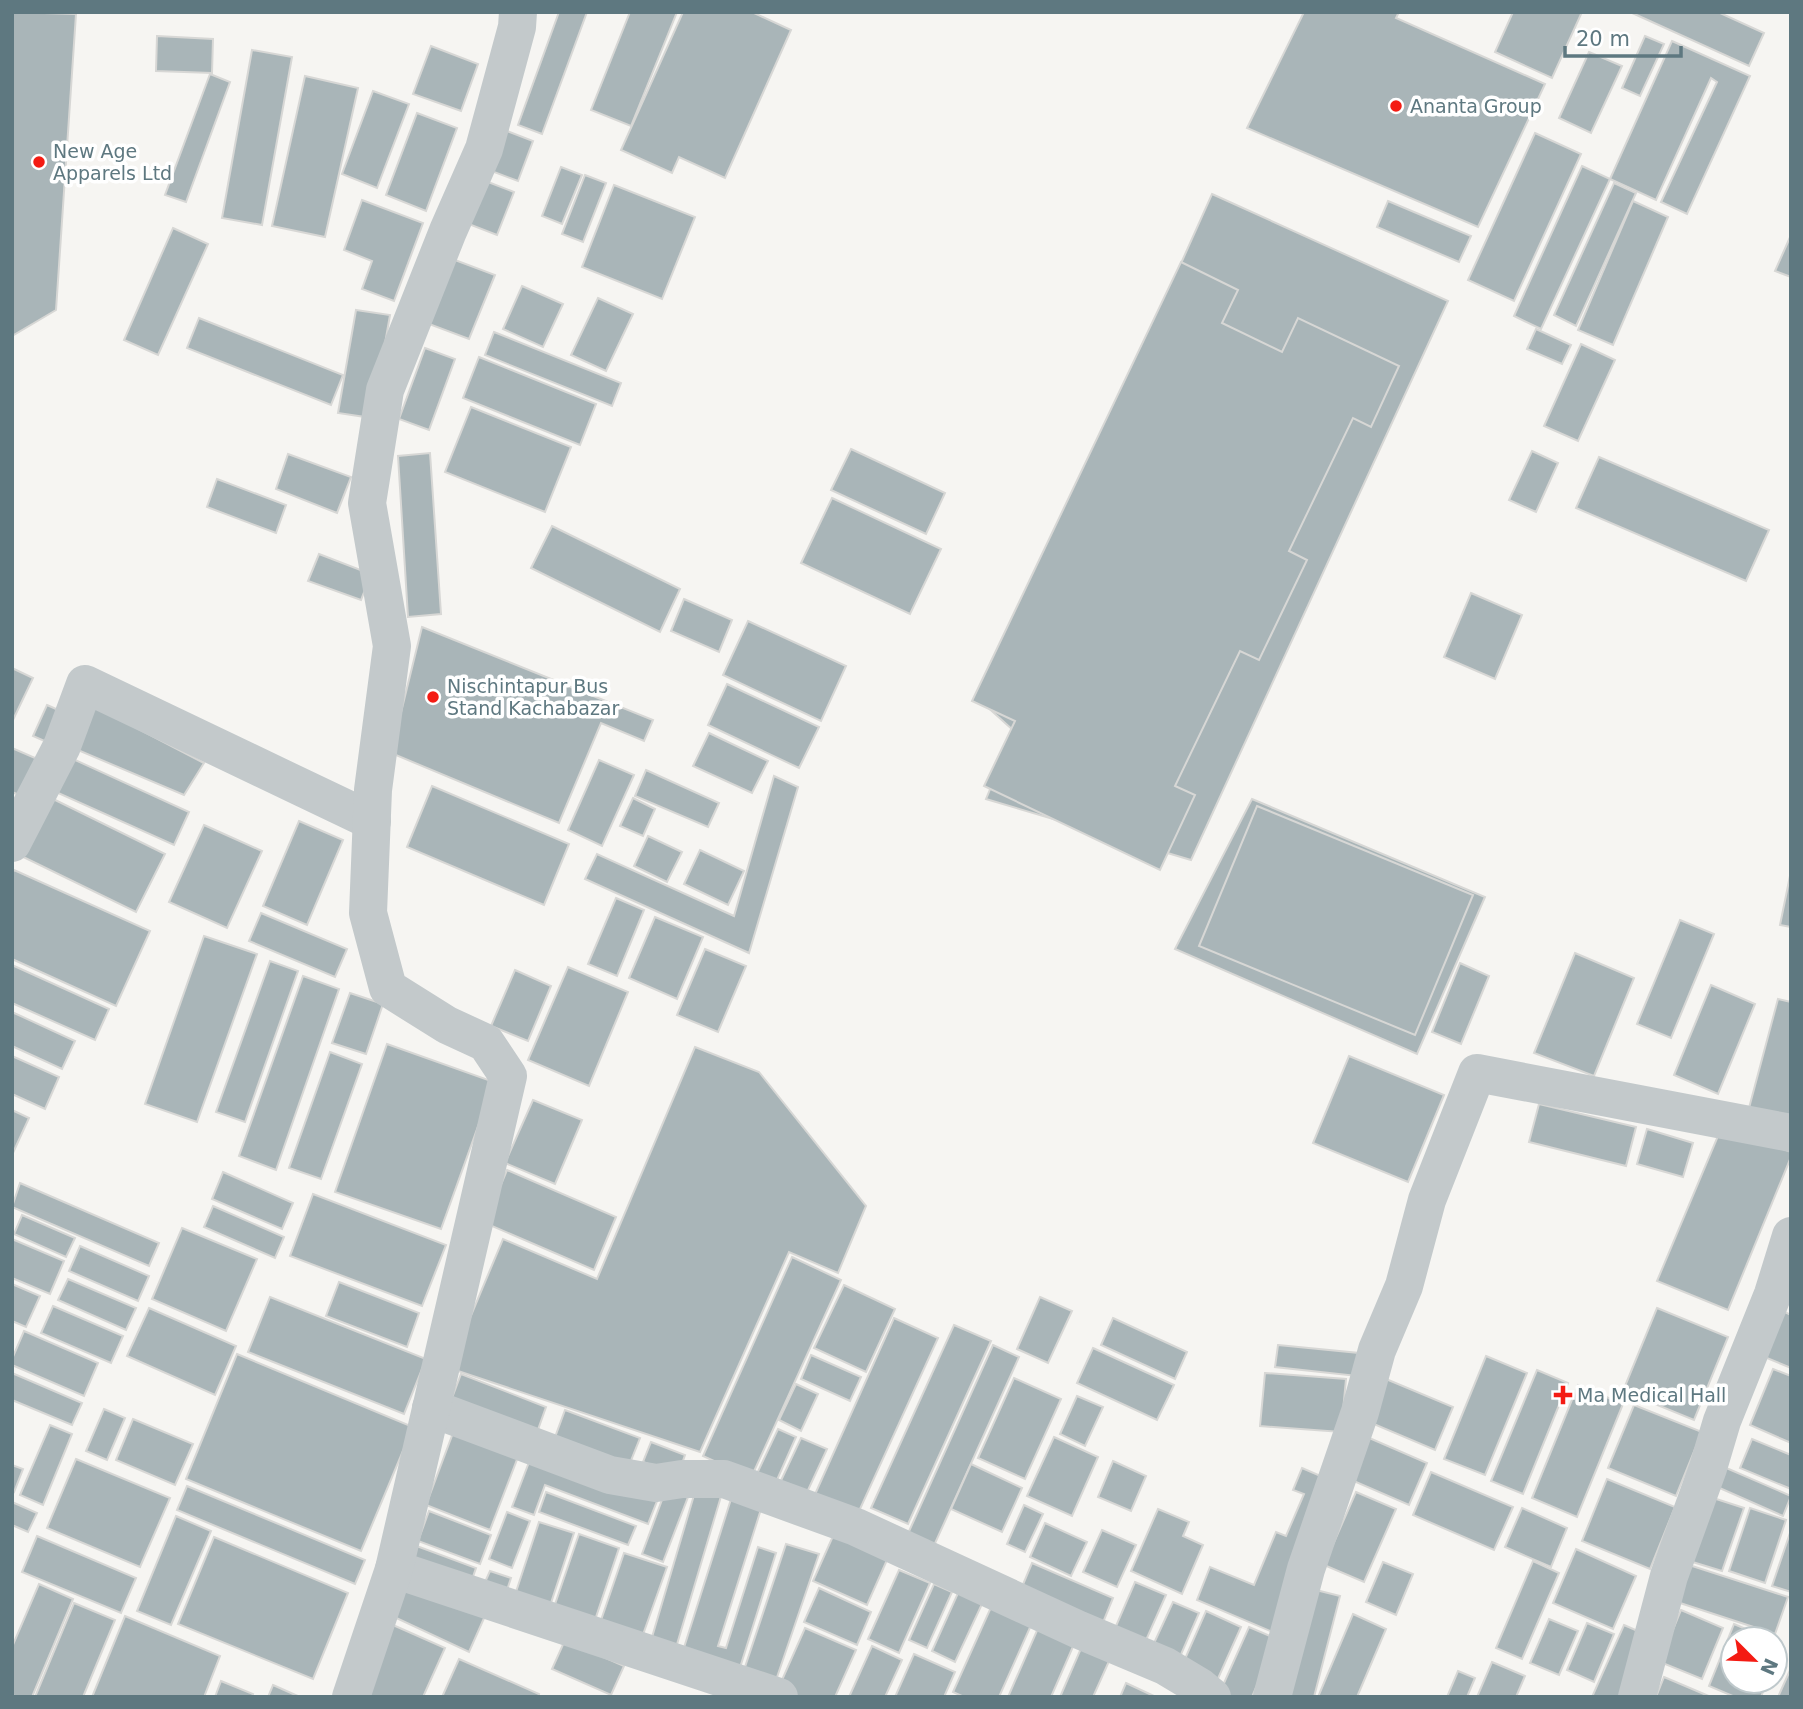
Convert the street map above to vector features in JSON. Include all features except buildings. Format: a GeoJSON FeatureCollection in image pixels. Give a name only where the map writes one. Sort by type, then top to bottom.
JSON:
{"type":"FeatureCollection","features":[{"type":"Feature","properties":{"kind":"street"},"geometry":{"type":"LineString","coordinates":[[351,1697],[394,1569],[508,1076],[486,1043],[447,1026],[388,988],[368,913],[373,790],[392,646],[367,503],[385,390],[447,231],[484,149],[517,27],[518,12]]}},
{"type":"Feature","properties":{"kind":"street"},"geometry":{"type":"LineString","coordinates":[[12,843],[62,746],[85,684],[372,821]]}},
{"type":"Feature","properties":{"kind":"street"},"geometry":{"type":"LineString","coordinates":[[1272,1697],[1306,1569],[1360,1412],[1377,1350],[1404,1286],[1427,1200],[1477,1073],[1791,1133]]}},
{"type":"Feature","properties":{"kind":"street"},"geometry":{"type":"LineString","coordinates":[[1637,1697],[1669,1576],[1722,1421],[1773,1294],[1791,1236]]}},
{"type":"Feature","properties":{"kind":"street"},"geometry":{"type":"LineString","coordinates":[[431,1408],[610,1475],[656,1483],[682,1479],[724,1479],[856,1527],[1077,1629],[1165,1666],[1212,1697]]}},
{"type":"Feature","properties":{"kind":"street"},"geometry":{"type":"LineString","coordinates":[[394,1569],[779,1697]]}},
{"type":"Feature","properties":{"kind":"place","name":"Ananta Group"},"geometry":{"type":"Point","coordinates":[1396,106]}},
{"type":"Feature","properties":{"kind":"place","name":"New Age Apparels Ltd"},"geometry":{"type":"Point","coordinates":[39,162]}},
{"type":"Feature","properties":{"kind":"place","name":"Nischintapur Bus Stand Kachabazar"},"geometry":{"type":"Point","coordinates":[433,697]}},
{"type":"Feature","properties":{"kind":"place","name":"Ma Medical Hall"},"geometry":{"type":"Point","coordinates":[1563,1395]}}]}
